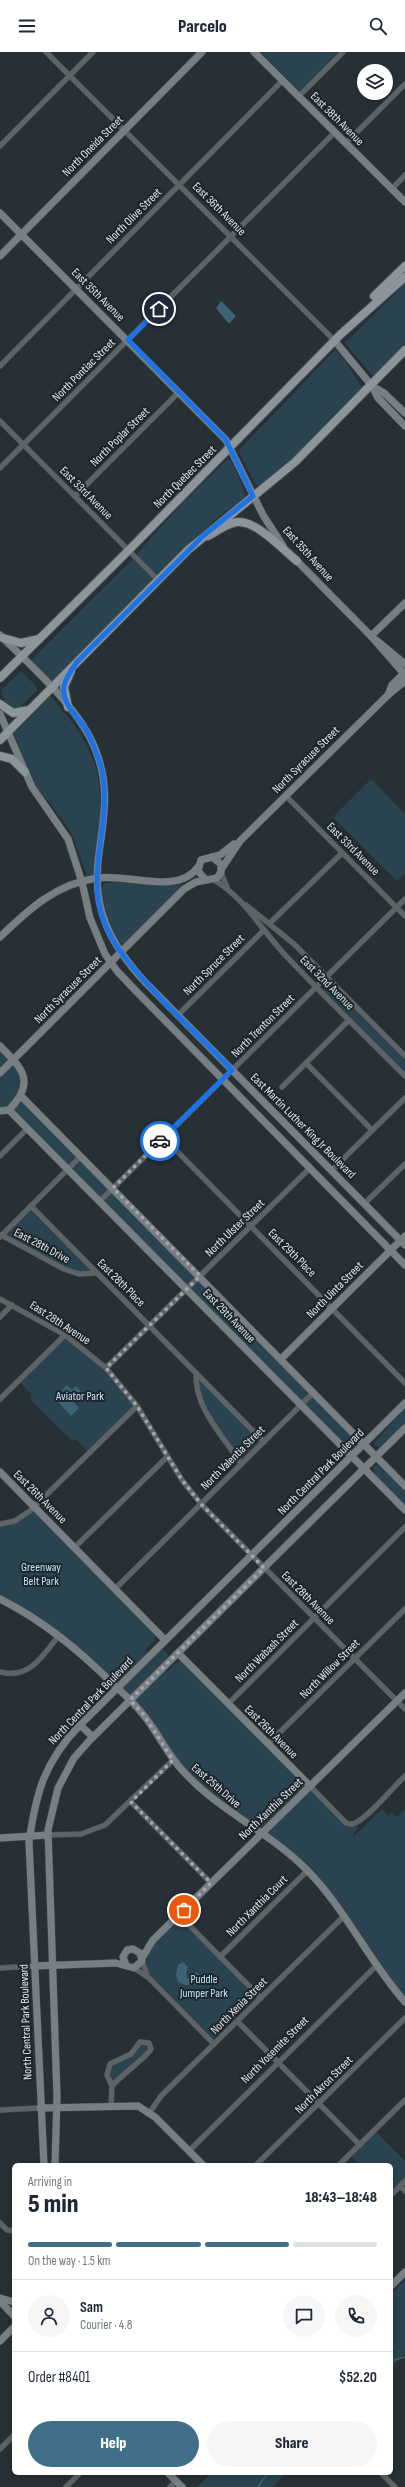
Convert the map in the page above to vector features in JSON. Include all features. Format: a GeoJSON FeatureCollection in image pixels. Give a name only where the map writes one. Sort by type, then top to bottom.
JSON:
{"type":"FeatureCollection","features":[{"type":"Feature","properties":{"kind":"main road"},"geometry":{"type":"LineString","coordinates":[[360,316],[365,306],[405,266]]}},
{"type":"Feature","properties":{"kind":"main road","name":"North Quebec Street"},"geometry":{"type":"LineString","coordinates":[[0,678],[42,638],[231,447],[334,340],[405,277]]}},
{"type":"Feature","properties":{"kind":"main road"},"geometry":{"type":"LineString","coordinates":[[386,372],[405,350]]}},
{"type":"Feature","properties":{"kind":"main road"},"geometry":{"type":"LineString","coordinates":[[0,740],[197,542],[295,462],[405,354]]}},
{"type":"Feature","properties":{"kind":"main road"},"geometry":{"type":"LineString","coordinates":[[197,542],[233,522],[246,522],[255,526],[297,561]]}},
{"type":"Feature","properties":{"kind":"main road"},"geometry":{"type":"LineString","coordinates":[[2,636],[12,642],[25,643],[42,638]]}},
{"type":"Feature","properties":{"kind":"main road"},"geometry":{"type":"LineString","coordinates":[[68,707],[64,687],[77,662]]}},
{"type":"Feature","properties":{"kind":"main road"},"geometry":{"type":"LineString","coordinates":[[0,704],[13,713],[30,710]]}},
{"type":"Feature","properties":{"kind":"main road"},"geometry":{"type":"LineString","coordinates":[[0,756],[12,759],[25,772]]}},
{"type":"Feature","properties":{"kind":"street","name":"East 36th Avenue"},"geometry":{"type":"LineString","coordinates":[[46,52],[334,340],[372,386],[378,398],[405,426]]}},
{"type":"Feature","properties":{"kind":"street"},"geometry":{"type":"LineString","coordinates":[[0,146],[93,52]]}},
{"type":"Feature","properties":{"kind":"street","name":"North Oneida Street"},"geometry":{"type":"LineString","coordinates":[[0,256],[202,52]]}},
{"type":"Feature","properties":{"kind":"street","name":"East 38th Avenue"},"geometry":{"type":"LineString","coordinates":[[254,52],[405,202]]}},
{"type":"Feature","properties":{"kind":"street"},"geometry":{"type":"LineString","coordinates":[[299,96],[343,52]]}},
{"type":"Feature","properties":{"kind":"street","name":"North Olive Street"},"geometry":{"type":"LineString","coordinates":[[0,366],[283,80]]}},
{"type":"Feature","properties":{"kind":"street"},"geometry":{"type":"LineString","coordinates":[[346,143],[405,84]]}},
{"type":"Feature","properties":{"kind":"street","name":"North Pontiac Street"},"geometry":{"type":"LineString","coordinates":[[0,468],[335,132]]}},
{"type":"Feature","properties":{"kind":"street"},"geometry":{"type":"LineString","coordinates":[[392,189],[405,175]]}},
{"type":"Feature","properties":{"kind":"street","name":"East 35th Avenue"},"geometry":{"type":"LineString","coordinates":[[0,213],[128,340],[231,447],[253,496],[275,535],[297,561],[371,636],[405,675]]}},
{"type":"Feature","properties":{"kind":"street","name":"East 36th Avenue"},"geometry":{"type":"LineString","coordinates":[[372,386],[384,393],[405,413]]}},
{"type":"Feature","properties":{"kind":"street","name":"North Poplar Street"},"geometry":{"type":"LineString","coordinates":[[75,496],[179,392]]}},
{"type":"Feature","properties":{"kind":"street","name":"East 33rd Avenue"},"geometry":{"type":"LineString","coordinates":[[0,421],[158,580]]}},
{"type":"Feature","properties":{"kind":"street"},"geometry":{"type":"LineString","coordinates":[[371,636],[405,603]]}},
{"type":"Feature","properties":{"kind":"street","name":"East Martin Luther King Jr Boulevard"},"geometry":{"type":"LineString","coordinates":[[2,636],[68,707],[91,740],[104,780],[106,815],[98,878],[98,898],[109,934],[121,953],[136,972],[178,1015],[403,1241]]}},
{"type":"Feature","properties":{"kind":"street","name":"East 35th Avenue"},"geometry":{"type":"LineString","coordinates":[[371,636],[405,664]]}},
{"type":"Feature","properties":{"kind":"street","name":"North Syracuse Street"},"geometry":{"type":"LineString","coordinates":[[212,857],[222,854],[240,841],[388,695],[392,685],[405,675]]}},
{"type":"Feature","properties":{"kind":"street","name":"East Martin Luther King Jr Boulevard"},"geometry":{"type":"LineString","coordinates":[[0,714],[25,772],[68,839],[82,882],[94,930],[111,963],[223,1080],[405,1265]]}},
{"type":"Feature","properties":{"kind":"street","name":"East 33rd Avenue"},"geometry":{"type":"LineString","coordinates":[[286,796],[405,916]]}},
{"type":"Feature","properties":{"kind":"street","name":"North Syracuse Street"},"geometry":{"type":"LineString","coordinates":[[221,871],[240,841]]}},
{"type":"Feature","properties":{"kind":"street"},"geometry":{"type":"LineString","coordinates":[[270,923],[342,853]]}},
{"type":"Feature","properties":{"kind":"street"},"geometry":{"type":"LineString","coordinates":[[0,937],[42,899],[82,882],[98,878],[176,882],[188,878],[198,868],[201,860],[212,857],[219,861],[221,871],[210,880],[200,875],[198,868]]}},
{"type":"Feature","properties":{"kind":"street","name":"East 32nd Avenue"},"geometry":{"type":"LineString","coordinates":[[221,871],[227,887]]}},
{"type":"Feature","properties":{"kind":"street","name":"North Syracuse Street"},"geometry":{"type":"LineString","coordinates":[[0,1073],[184,889],[195,883],[210,880]]}},
{"type":"Feature","properties":{"kind":"street","name":"East 32nd Avenue"},"geometry":{"type":"LineString","coordinates":[[210,880],[227,887],[239,899],[264,930],[316,987],[405,1076]]}},
{"type":"Feature","properties":{"kind":"street","name":"East 32nd Avenue"},"geometry":{"type":"LineString","coordinates":[[239,899],[270,923],[327,976],[405,1056]]}},
{"type":"Feature","properties":{"kind":"street","name":"North Trenton Street"},"geometry":{"type":"LineString","coordinates":[[100,1201],[405,899]]}},
{"type":"Feature","properties":{"kind":"street","name":"North Spruce Street"},"geometry":{"type":"LineString","coordinates":[[178,1015],[264,930]]}},
{"type":"Feature","properties":{"kind":"street"},"geometry":{"type":"LineString","coordinates":[[282,1087],[349,1020]]}},
{"type":"Feature","properties":{"kind":"street"},"geometry":{"type":"LineString","coordinates":[[0,1046],[14,1060],[22,1071],[25,1083],[22,1097],[9,1110],[0,1111]]}},
{"type":"Feature","properties":{"kind":"street"},"geometry":{"type":"LineString","coordinates":[[306,1063],[372,1130]]}},
{"type":"Feature","properties":{"kind":"street","name":"East 29th Avenue"},"geometry":{"type":"LineString","coordinates":[[22,1097],[200,1276],[405,1486]]}},
{"type":"Feature","properties":{"kind":"street"},"geometry":{"type":"LineString","coordinates":[[332,1170],[405,1098]]}},
{"type":"Feature","properties":{"kind":"street","name":"East 29th Avenue"},"geometry":{"type":"LineString","coordinates":[[9,1110],[405,1510]]}},
{"type":"Feature","properties":{"kind":"street"},"geometry":{"type":"LineString","coordinates":[[0,1156],[28,1128]]}},
{"type":"Feature","properties":{"kind":"street","name":"East 29th Place"},"geometry":{"type":"LineString","coordinates":[[164,1138],[405,1383]]}},
{"type":"Feature","properties":{"kind":"street"},"geometry":{"type":"LineString","coordinates":[[1,1236],[81,1156]]}},
{"type":"Feature","properties":{"kind":"street"},"geometry":{"type":"LineString","coordinates":[[365,1204],[405,1164]]}},
{"type":"Feature","properties":{"kind":"street","name":"North Ulster Street"},"geometry":{"type":"LineString","coordinates":[[106,1368],[310,1168]]}},
{"type":"Feature","properties":{"kind":"street","name":"East 28th Place"},"geometry":{"type":"LineString","coordinates":[[31,1206],[264,1442]]}},
{"type":"Feature","properties":{"kind":"street","name":"East 28th Drive"},"geometry":{"type":"LineString","coordinates":[[1,1236],[64,1269],[80,1274],[97,1273]]}},
{"type":"Feature","properties":{"kind":"street","name":"North Uinta Street"},"geometry":{"type":"LineString","coordinates":[[281,1359],[391,1250],[403,1241]]}},
{"type":"Feature","properties":{"kind":"street","name":"East 28th Avenue"},"geometry":{"type":"LineString","coordinates":[[0,1299],[65,1335],[106,1368],[137,1406],[167,1457],[201,1504],[396,1702],[405,1709]]}},
{"type":"Feature","properties":{"kind":"street"},"geometry":{"type":"LineString","coordinates":[[0,1318],[12,1305]]}},
{"type":"Feature","properties":{"kind":"street"},"geometry":{"type":"LineString","coordinates":[[0,1399],[65,1335]]}},
{"type":"Feature","properties":{"kind":"street"},"geometry":{"type":"LineString","coordinates":[[196,1373],[198,1394],[204,1407],[219,1434],[241,1464]]}},
{"type":"Feature","properties":{"kind":"street","name":"North Valentia Street"},"geometry":{"type":"LineString","coordinates":[[115,1589],[314,1392]]}},
{"type":"Feature","properties":{"kind":"street","name":"North Central Park Boulevard"},"geometry":{"type":"LineString","coordinates":[[44,2163],[40,2108],[30,1836],[35,1800],[45,1772],[61,1747],[80,1725],[405,1404]]}},
{"type":"Feature","properties":{"kind":"street"},"geometry":{"type":"LineString","coordinates":[[0,1524],[15,1521],[34,1507],[137,1406]]}},
{"type":"Feature","properties":{"kind":"street"},"geometry":{"type":"LineString","coordinates":[[55,2163],[55,2107],[57,2096],[48,1835],[58,1788],[74,1758],[93,1737],[405,1428]]}},
{"type":"Feature","properties":{"kind":"street"},"geometry":{"type":"LineString","coordinates":[[74,1548],[167,1457]]}},
{"type":"Feature","properties":{"kind":"street","name":"East 26th Avenue"},"geometry":{"type":"LineString","coordinates":[[0,1472],[165,1640]]}},
{"type":"Feature","properties":{"kind":"street","name":"North Wabash Street"},"geometry":{"type":"LineString","coordinates":[[228,1704],[405,1527]]}},
{"type":"Feature","properties":{"kind":"street","name":"East 25th Drive"},"geometry":{"type":"LineString","coordinates":[[0,1599],[59,1635],[130,1700],[144,1715],[173,1760],[215,1802],[262,1833],[307,1871],[344,1916],[376,1966],[405,2002]]}},
{"type":"Feature","properties":{"kind":"street","name":"North Willow Street"},"geometry":{"type":"LineString","coordinates":[[268,1744],[405,1609]]}},
{"type":"Feature","properties":{"kind":"street"},"geometry":{"type":"LineString","coordinates":[[0,1672],[15,1673],[32,1667],[59,1635]]}},
{"type":"Feature","properties":{"kind":"street","name":"East 26th Avenue"},"geometry":{"type":"LineString","coordinates":[[178,1652],[346,1823],[356,1823],[405,1776]]}},
{"type":"Feature","properties":{"kind":"street","name":"North Xanthia Street"},"geometry":{"type":"LineString","coordinates":[[136,1949],[153,1940],[405,1693]]}},
{"type":"Feature","properties":{"kind":"street"},"geometry":{"type":"LineString","coordinates":[[80,1725],[93,1737]]}},
{"type":"Feature","properties":{"kind":"street"},"geometry":{"type":"LineString","coordinates":[[0,1838],[76,1834],[98,1829],[113,1819],[173,1760]]}},
{"type":"Feature","properties":{"kind":"street"},"geometry":{"type":"LineString","coordinates":[[131,1802],[211,1883]]}},
{"type":"Feature","properties":{"kind":"street","name":"North Xanthia Court"},"geometry":{"type":"LineString","coordinates":[[220,1956],[307,1871]]}},
{"type":"Feature","properties":{"kind":"street"},"geometry":{"type":"LineString","coordinates":[[179,1915],[261,1998]]}},
{"type":"Feature","properties":{"kind":"street","name":"North Xenia Street"},"geometry":{"type":"LineString","coordinates":[[150,2112],[161,2096],[344,1916]]}},
{"type":"Feature","properties":{"kind":"street","name":"North Xanthia Street"},"geometry":{"type":"LineString","coordinates":[[142,1960],[153,1940]]}},
{"type":"Feature","properties":{"kind":"street"},"geometry":{"type":"LineString","coordinates":[[104,1964],[124,1955],[127,1950],[136,1949],[149,1978]]}},
{"type":"Feature","properties":{"kind":"street"},"geometry":{"type":"LineString","coordinates":[[124,1955],[126,1965]]}},
{"type":"Feature","properties":{"kind":"street"},"geometry":{"type":"LineString","coordinates":[[134,1968],[142,1960]]}},
{"type":"Feature","properties":{"kind":"street"},"geometry":{"type":"LineString","coordinates":[[0,1968],[104,1964],[126,1965],[134,1968],[149,1978],[214,2044]]}},
{"type":"Feature","properties":{"kind":"street","name":"North Yosemite Street"},"geometry":{"type":"LineString","coordinates":[[188,2150],[376,1966]]}},
{"type":"Feature","properties":{"kind":"street","name":"North Akron Street"},"geometry":{"type":"LineString","coordinates":[[258,2163],[405,2018]]}},
{"type":"Feature","properties":{"kind":"street"},"geometry":{"type":"LineString","coordinates":[[237,2021],[360,2145]]}},
{"type":"Feature","properties":{"kind":"street"},"geometry":{"type":"LineString","coordinates":[[111,2106],[112,2086],[106,2075],[110,2064],[128,2055],[142,2041],[148,2043],[151,2049],[149,2054],[137,2062],[112,2086]]}},
{"type":"Feature","properties":{"kind":"street"},"geometry":{"type":"LineString","coordinates":[[341,2163],[405,2100]]}},
{"type":"Feature","properties":{"kind":"street"},"geometry":{"type":"LineString","coordinates":[[0,2110],[134,2105],[150,2112],[201,2163]]}},
{"type":"Feature","properties":{"kind":"street"},"geometry":{"type":"LineString","coordinates":[[393,2193],[405,2181]]}},
{"type":"Feature","properties":{"kind":"street"},"geometry":{"type":"LineString","coordinates":[[400,2186],[405,2191]]}},
{"type":"Feature","properties":{"kind":"street"},"geometry":{"type":"LineString","coordinates":[[0,2223],[7,2230],[12,2231]]}},
{"type":"Feature","properties":{"kind":"street"},"geometry":{"type":"LineString","coordinates":[[393,2284],[405,2272]]}},
{"type":"Feature","properties":{"kind":"street"},"geometry":{"type":"LineString","coordinates":[[0,2298],[12,2301]]}},
{"type":"Feature","properties":{"kind":"street"},"geometry":{"type":"LineString","coordinates":[[0,2301],[12,2314]]}},
{"type":"Feature","properties":{"kind":"street"},"geometry":{"type":"LineString","coordinates":[[0,2341],[12,2328]]}},
{"type":"Feature","properties":{"kind":"street"},"geometry":{"type":"LineString","coordinates":[[0,2449],[12,2437]]}},
{"type":"Feature","properties":{"kind":"street"},"geometry":{"type":"LineString","coordinates":[[66,2487],[78,2475]]}},
{"type":"Feature","properties":{"kind":"street"},"geometry":{"type":"LineString","coordinates":[[170,2475],[182,2487]]}},
{"type":"Feature","properties":{"kind":"street"},"geometry":{"type":"LineString","coordinates":[[383,2475],[395,2487]]}},
{"type":"Feature","properties":{"kind":"street"},"geometry":{"type":"LineString","coordinates":[[170,2487],[176,2481]]}},
{"type":"Feature","properties":{"kind":"green space"},"geometry":{"type":"Polygon","coordinates":[[[260,52],[338,52],[300,91],[260,52]]]}},
{"type":"Feature","properties":{"kind":"green space"},"geometry":{"type":"Polygon","coordinates":[[[405,284],[405,344],[375,375],[372,375],[345,343],[405,284]]]}},
{"type":"Feature","properties":{"kind":"green space"},"geometry":{"type":"Polygon","coordinates":[[[335,350],[345,360],[362,388],[297,455],[261,485],[256,485],[239,453],[240,449],[335,350]]]}},
{"type":"Feature","properties":{"kind":"green space"},"geometry":{"type":"Polygon","coordinates":[[[228,459],[239,477],[245,497],[213,521],[159,574],[155,574],[138,556],[138,553],[185,500],[228,459]]]}},
{"type":"Feature","properties":{"kind":"green space"},"geometry":{"type":"Polygon","coordinates":[[[133,559],[152,578],[151,582],[52,682],[31,661],[133,559]]]}},
{"type":"Feature","properties":{"kind":"green space"},"geometry":{"type":"Polygon","coordinates":[[[21,671],[35,685],[37,690],[17,710],[6,706],[1,690],[21,671]]]}},
{"type":"Feature","properties":{"kind":"green space"},"geometry":{"type":"Polygon","coordinates":[[[49,695],[69,719],[83,740],[93,759],[98,779],[100,799],[94,875],[87,876],[73,837],[62,819],[36,786],[13,733],[49,695]]]}},
{"type":"Feature","properties":{"kind":"green space"},"geometry":{"type":"Polygon","coordinates":[[[371,779],[405,814],[405,874],[397,881],[333,817],[371,779]]]}},
{"type":"Feature","properties":{"kind":"green space"},"geometry":{"type":"Polygon","coordinates":[[[115,882],[173,885],[181,884],[183,887],[123,946],[119,942],[111,926],[105,907],[102,890],[103,884],[115,882]]]}},
{"type":"Feature","properties":{"kind":"green space"},"geometry":{"type":"Polygon","coordinates":[[[328,982],[405,1060],[405,1073],[322,989],[328,982]]]}},
{"type":"Feature","properties":{"kind":"green space"},"geometry":{"type":"Polygon","coordinates":[[[0,1046],[22,1071],[22,1097],[364,1445],[352,1456],[9,1110],[0,1111],[0,1046]]]}},
{"type":"Feature","properties":{"kind":"green space"},"geometry":{"type":"Polygon","coordinates":[[[31,1206],[97,1273],[79,1274],[1,1235],[31,1206]]]}},
{"type":"Feature","properties":{"kind":"green space","name":"Aviator Park"},"geometry":{"type":"Polygon","coordinates":[[[65,1335],[106,1368],[137,1406],[89,1453],[77,1440],[70,1439],[31,1400],[31,1394],[19,1381],[65,1335]]]}},
{"type":"Feature","properties":{"kind":"green space"},"geometry":{"type":"Polygon","coordinates":[[[196,1373],[264,1442],[241,1464],[203,1407],[196,1373]]]}},
{"type":"Feature","properties":{"kind":"green space"},"geometry":{"type":"Polygon","coordinates":[[[405,1408],[405,1424],[378,1448],[374,1443],[405,1408]]]}},
{"type":"Feature","properties":{"kind":"green space"},"geometry":{"type":"Polygon","coordinates":[[[376,1465],[379,1465],[405,1491],[405,1507],[374,1473],[373,1468],[376,1465]]]}},
{"type":"Feature","properties":{"kind":"green space","name":"Greenway Belt Park"},"geometry":{"type":"Polygon","coordinates":[[[34,1507],[155,1635],[155,1640],[145,1650],[152,1657],[163,1648],[169,1656],[160,1665],[167,1672],[174,1664],[184,1659],[346,1823],[355,1823],[358,1828],[353,1835],[400,1883],[354,1836],[382,1809],[388,1816],[392,1813],[397,1817],[405,1810],[405,2002],[304,1867],[195,1784],[144,1715],[83,1655],[0,1600],[0,1523],[9,1523],[34,1507]]]}},
{"type":"Feature","properties":{"kind":"green space","name":"Puddle Jumper Park"},"geometry":{"type":"Polygon","coordinates":[[[179,1919],[256,1997],[214,2039],[151,1976],[147,1968],[149,1952],[160,1938],[179,1919]]]}},
{"type":"Feature","properties":{"kind":"green space"},"geometry":{"type":"Polygon","coordinates":[[[144,2042],[150,2047],[112,2082],[109,2075],[112,2065],[144,2042]]]}},
{"type":"Feature","properties":{"kind":"green space"},"geometry":{"type":"Polygon","coordinates":[[[374,2130],[405,2161],[405,2181],[393,2193],[393,2163],[358,2163],[350,2155],[374,2130]]]}},
{"type":"Feature","properties":{"kind":"green space"},"geometry":{"type":"Polygon","coordinates":[[[405,2280],[405,2354],[393,2366],[393,2292],[405,2280]]]}},
{"type":"Feature","properties":{"kind":"green space"},"geometry":{"type":"Polygon","coordinates":[[[209,2475],[284,2475],[273,2487],[197,2487],[209,2475]]]}},
{"type":"Feature","properties":{"kind":"shaded area"},"geometry":{"type":"Polygon","coordinates":[[[221,301],[236,316],[230,323],[228,323],[216,308],[221,301]]]}},
{"type":"Feature","properties":{"kind":"shaded area"},"geometry":{"type":"Polygon","coordinates":[[[67,1385],[72,1390],[76,1386],[81,1391],[72,1400],[79,1408],[71,1416],[58,1402],[66,1395],[62,1390],[67,1385]]]}},
{"type":"Feature","properties":{"kind":"shaded area"},"geometry":{"type":"Polygon","coordinates":[[[183,1962],[188,1967],[186,1973],[187,1978],[191,1979],[195,1972],[200,1975],[200,1978],[195,1976],[200,1981],[197,1985],[185,1985],[178,1982],[176,1975],[178,1965],[183,1962]]]}},
{"type":"Feature","properties":{"kind":"waterway"},"geometry":{"type":"LineString","coordinates":[[393,2360],[405,2357]]}},
{"type":"Feature","properties":{"kind":"waterway"},"geometry":{"type":"LineString","coordinates":[[258,2487],[267,2475]]}},
{"type":"Feature","properties":{"kind":"way so far"},"geometry":{"type":"LineString","coordinates":[[160,1141],[113,1188],[200,1276],[106,1368],[137,1406],[182,1480],[201,1504],[264,1568],[130,1700],[144,1715],[166,1752],[173,1760],[131,1802],[211,1883],[184,1910]]}},
{"type":"Feature","properties":{"kind":"route"},"geometry":{"type":"LineString","coordinates":[[159,309],[128,340],[226,440],[250,486],[253,496],[188,550],[77,662],[67,679],[64,690],[68,707],[84,728],[96,751],[104,780],[106,815],[99,853],[97,888],[105,926],[117,948],[130,966],[232,1070],[160,1141]]}}]}
